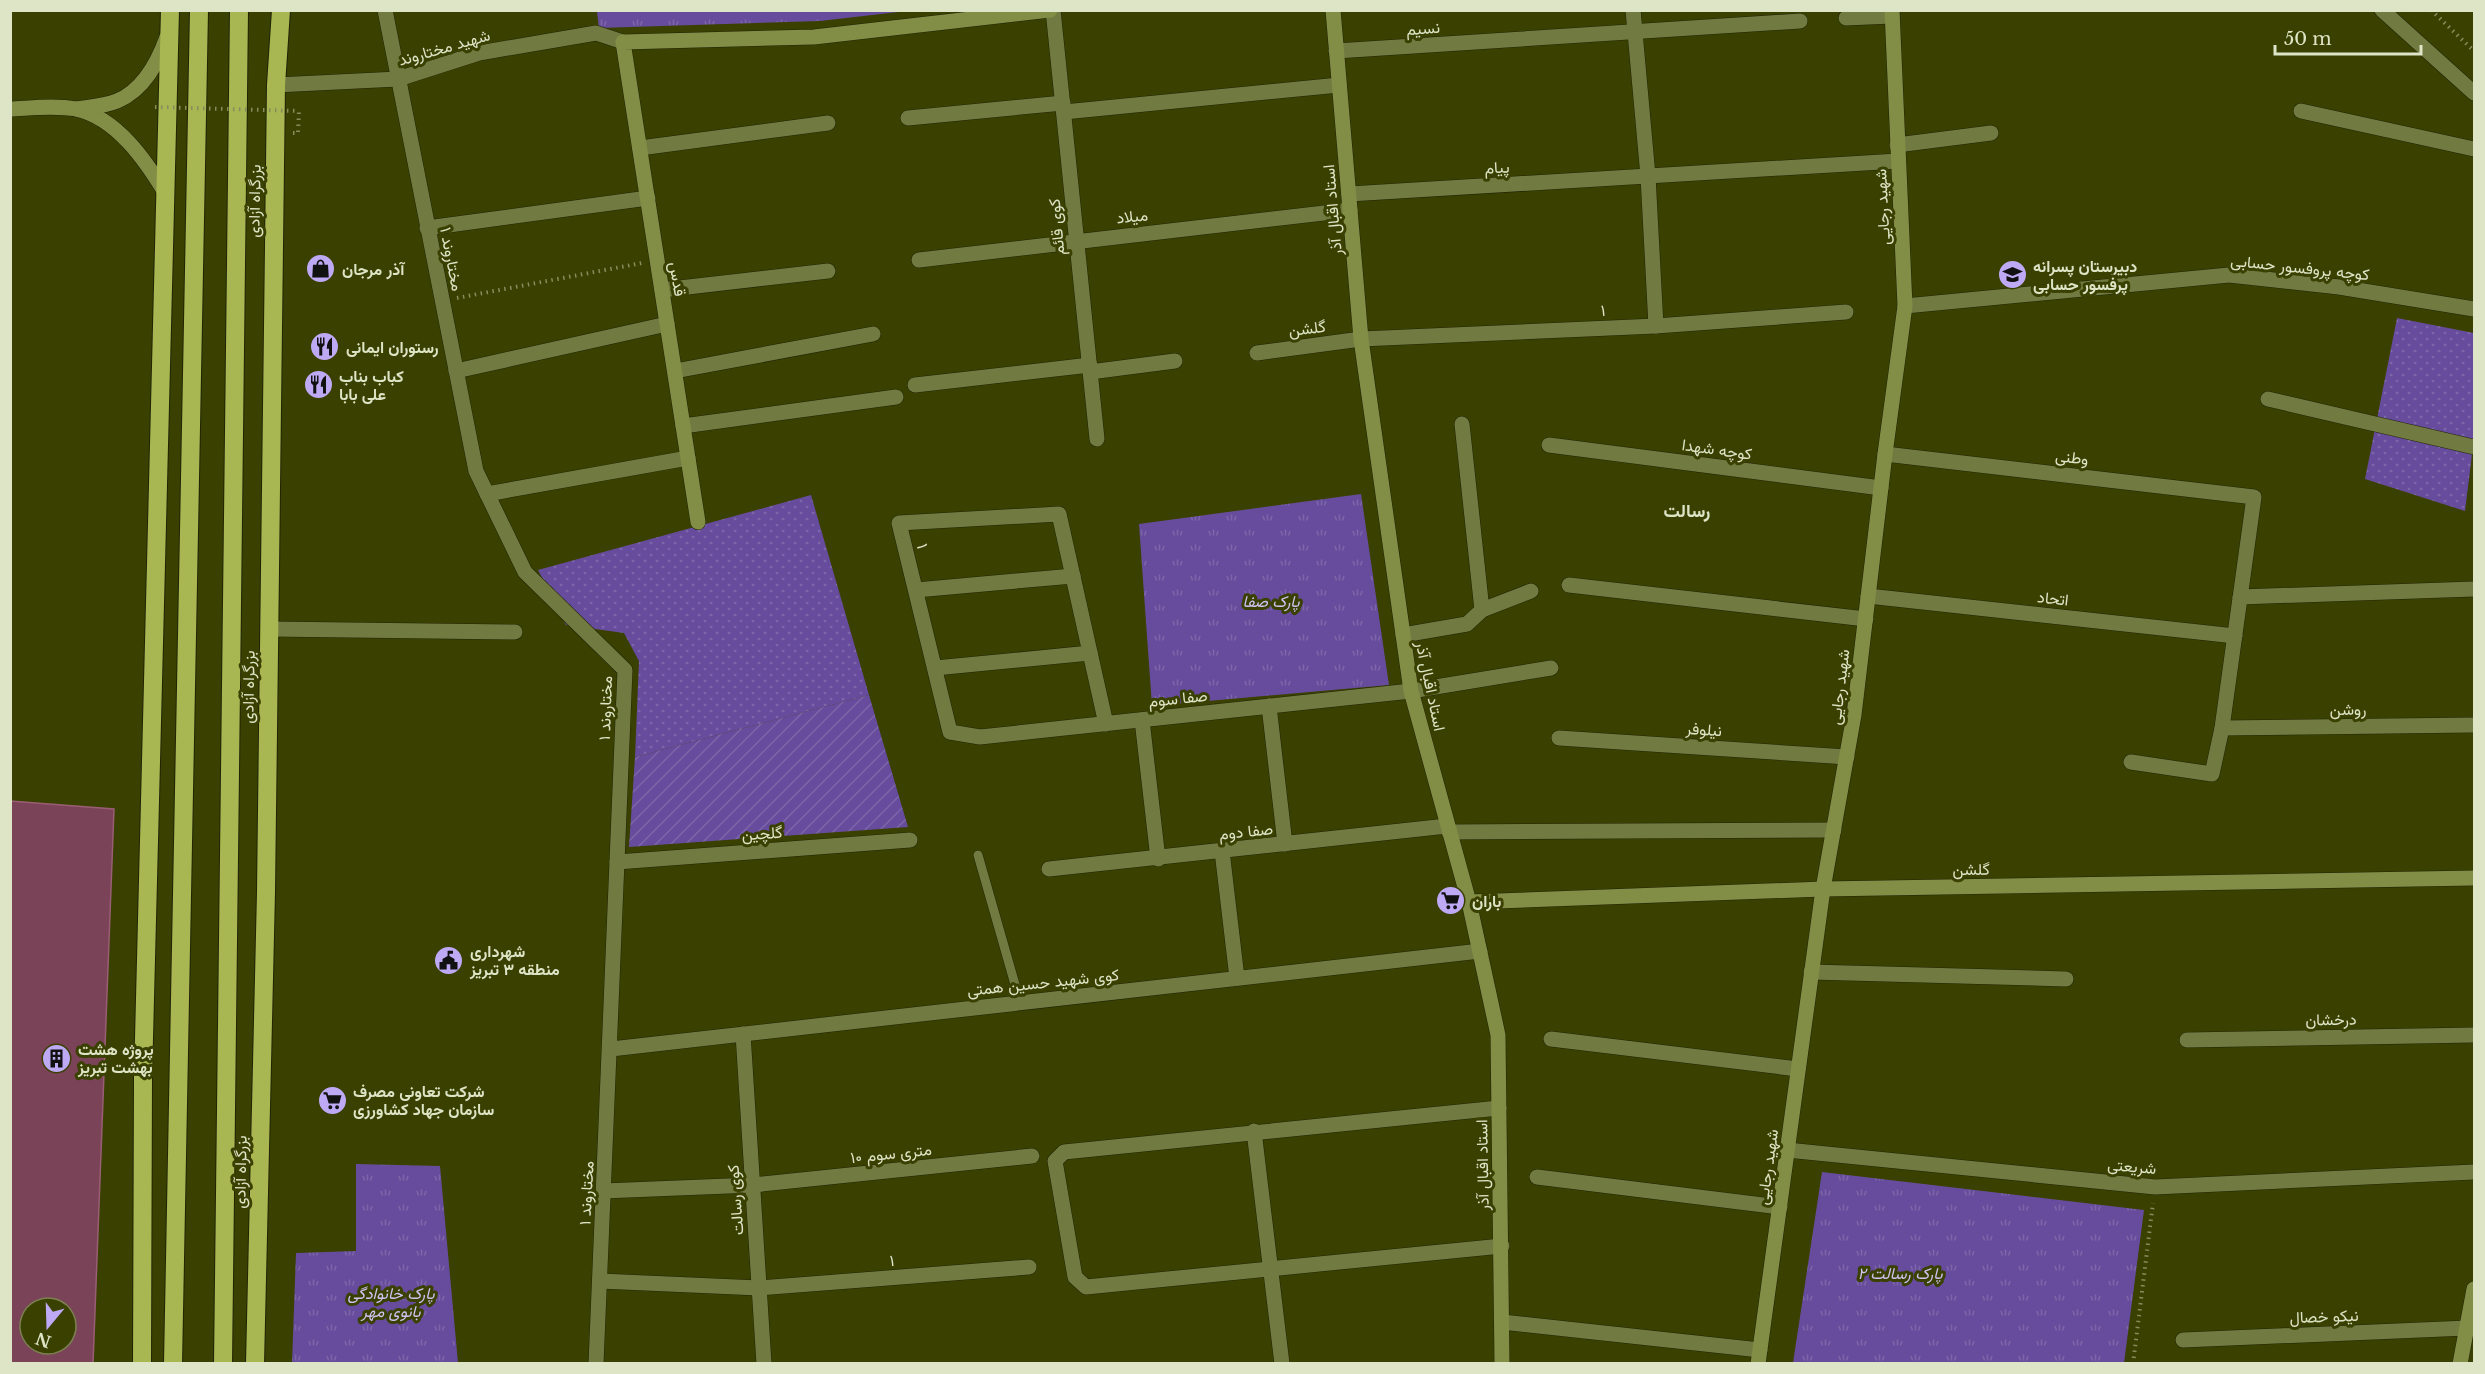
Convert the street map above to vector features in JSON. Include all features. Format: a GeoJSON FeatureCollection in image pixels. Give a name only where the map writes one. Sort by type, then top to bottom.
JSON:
{"type":"FeatureCollection","features":[{"type":"Feature","properties":{"kind":"highway"},"geometry":{"type":"LineString","coordinates":[[142,1364],[143,1078],[170,10]]}},
{"type":"Feature","properties":{"kind":"highway"},"geometry":{"type":"LineString","coordinates":[[172,1364],[199,10]]}},
{"type":"Feature","properties":{"kind":"highway","name":"بزرگراه آزادی"},"geometry":{"type":"LineString","coordinates":[[223,1364],[239,10]]}},
{"type":"Feature","properties":{"kind":"highway","name":"بزرگراه آزادی"},"geometry":{"type":"LineString","coordinates":[[255,1364],[269,629],[276,85],[281,10]]}},
{"type":"Feature","properties":{"kind":"street","name":"مختاروند ۱"},"geometry":{"type":"LineString","coordinates":[[385,10],[476,471],[525,573],[625,670],[611,1049],[596,1364]]}},
{"type":"Feature","properties":{"kind":"street","name":"شهید مختاروند"},"geometry":{"type":"LineString","coordinates":[[276,85],[398,79],[479,53],[596,33],[624,42],[813,37],[1052,10]]}},
{"type":"Feature","properties":{"kind":"street","name":"کوی قائم"},"geometry":{"type":"LineString","coordinates":[[1052,10],[1064,107],[1097,439]]}},
{"type":"Feature","properties":{"kind":"street","name":"استاد اقبال آذر"},"geometry":{"type":"LineString","coordinates":[[1333,10],[1361,339],[1410,691],[1468,902],[1498,1035],[1502,1364]]}},
{"type":"Feature","properties":{"kind":"street"},"geometry":{"type":"LineString","coordinates":[[1633,10],[1648,176],[1656,326]]}},
{"type":"Feature","properties":{"kind":"street"},"geometry":{"type":"LineString","coordinates":[[2382,10],[2475,93]]}},
{"type":"Feature","properties":{"kind":"street"},"geometry":{"type":"LineString","coordinates":[[1846,18],[1892,13]]}},
{"type":"Feature","properties":{"kind":"street","name":"شهید رجایی"},"geometry":{"type":"LineString","coordinates":[[1759,1357],[1823,889],[1854,715],[1905,306],[1892,13]]}},
{"type":"Feature","properties":{"kind":"street","name":"نسیم"},"geometry":{"type":"LineString","coordinates":[[1336,51],[1800,21]]}},
{"type":"Feature","properties":{"kind":"street"},"geometry":{"type":"LineString","coordinates":[[10,109],[76,109],[117,101],[138,87],[153,69],[170,30]]}},
{"type":"Feature","properties":{"kind":"street","name":"قدس"},"geometry":{"type":"LineString","coordinates":[[624,42],[698,522]]}},
{"type":"Feature","properties":{"kind":"street"},"geometry":{"type":"LineString","coordinates":[[908,118],[1339,85]]}},
{"type":"Feature","properties":{"kind":"street"},"geometry":{"type":"LineString","coordinates":[[76,109],[105,123],[130,141],[148,164],[166,194]]}},
{"type":"Feature","properties":{"kind":"street"},"geometry":{"type":"LineString","coordinates":[[2301,111],[2475,149]]}},
{"type":"Feature","properties":{"kind":"street"},"geometry":{"type":"LineString","coordinates":[[640,148],[828,123]]}},
{"type":"Feature","properties":{"kind":"street"},"geometry":{"type":"LineString","coordinates":[[1897,145],[1991,133]]}},
{"type":"Feature","properties":{"kind":"street","name":"پیام"},"geometry":{"type":"LineString","coordinates":[[1349,194],[1898,161]]}},
{"type":"Feature","properties":{"kind":"street"},"geometry":{"type":"LineString","coordinates":[[427,228],[648,198]]}},
{"type":"Feature","properties":{"kind":"street","name":"میلاد"},"geometry":{"type":"LineString","coordinates":[[919,260],[1350,210]]}},
{"type":"Feature","properties":{"kind":"street"},"geometry":{"type":"LineString","coordinates":[[662,290],[828,271]]}},
{"type":"Feature","properties":{"kind":"street","name":"کوچه پروفسور حسابی"},"geometry":{"type":"LineString","coordinates":[[1905,306],[2229,275],[2339,287],[2475,309]]}},
{"type":"Feature","properties":{"kind":"street","name":"۱"},"geometry":{"type":"LineString","coordinates":[[1361,339],[1656,326],[1846,312]]}},
{"type":"Feature","properties":{"kind":"street"},"geometry":{"type":"LineString","coordinates":[[456,371],[667,324]]}},
{"type":"Feature","properties":{"kind":"street"},"geometry":{"type":"LineString","coordinates":[[675,371],[873,334]]}},
{"type":"Feature","properties":{"kind":"street","name":"گلشن"},"geometry":{"type":"LineString","coordinates":[[1257,353],[1361,339]]}},
{"type":"Feature","properties":{"kind":"street"},"geometry":{"type":"LineString","coordinates":[[915,385],[1175,361]]}},
{"type":"Feature","properties":{"kind":"street"},"geometry":{"type":"LineString","coordinates":[[683,426],[896,397]]}},
{"type":"Feature","properties":{"kind":"street"},"geometry":{"type":"LineString","coordinates":[[2268,399],[2475,447]]}},
{"type":"Feature","properties":{"kind":"street"},"geometry":{"type":"LineString","coordinates":[[1462,424],[1482,610]]}},
{"type":"Feature","properties":{"kind":"street","name":"کوچه شهدا"},"geometry":{"type":"LineString","coordinates":[[1549,445],[1881,488]]}},
{"type":"Feature","properties":{"kind":"street","name":"وطنی"},"geometry":{"type":"LineString","coordinates":[[1885,454],[2254,497],[2240,597]]}},
{"type":"Feature","properties":{"kind":"street"},"geometry":{"type":"LineString","coordinates":[[487,494],[688,458]]}},
{"type":"Feature","properties":{"kind":"street","name":"۱"},"geometry":{"type":"LineString","coordinates":[[950,732],[899,523],[1059,514],[1073,576]]}},
{"type":"Feature","properties":{"kind":"street"},"geometry":{"type":"LineString","coordinates":[[916,590],[1073,576],[1106,723]]}},
{"type":"Feature","properties":{"kind":"street"},"geometry":{"type":"LineString","coordinates":[[1569,585],[1866,619]]}},
{"type":"Feature","properties":{"kind":"street"},"geometry":{"type":"LineString","coordinates":[[2131,762],[2212,774],[2222,728],[2240,597],[2475,589]]}},
{"type":"Feature","properties":{"kind":"street"},"geometry":{"type":"LineString","coordinates":[[1402,635],[1467,624],[1482,610],[1531,591]]}},
{"type":"Feature","properties":{"kind":"street","name":"اتحاد"},"geometry":{"type":"LineString","coordinates":[[1868,596],[2235,636]]}},
{"type":"Feature","properties":{"kind":"street"},"geometry":{"type":"LineString","coordinates":[[269,629],[515,632]]}},
{"type":"Feature","properties":{"kind":"street"},"geometry":{"type":"LineString","coordinates":[[935,668],[1090,653]]}},
{"type":"Feature","properties":{"kind":"street","name":"صفا سوم"},"geometry":{"type":"LineString","coordinates":[[950,732],[980,737],[1142,720],[1410,691],[1551,668]]}},
{"type":"Feature","properties":{"kind":"street"},"geometry":{"type":"LineString","coordinates":[[1269,706],[1285,844]]}},
{"type":"Feature","properties":{"kind":"street"},"geometry":{"type":"LineString","coordinates":[[1142,720],[1158,859]]}},
{"type":"Feature","properties":{"kind":"street","name":"روشن"},"geometry":{"type":"LineString","coordinates":[[2222,728],[2475,725]]}},
{"type":"Feature","properties":{"kind":"street","name":"نیلوفر"},"geometry":{"type":"LineString","coordinates":[[1559,738],[1847,757]]}},
{"type":"Feature","properties":{"kind":"street","name":"صفا دوم"},"geometry":{"type":"LineString","coordinates":[[1049,870],[1448,829],[1834,830]]}},
{"type":"Feature","properties":{"kind":"street","name":"گلچین"},"geometry":{"type":"LineString","coordinates":[[617,862],[910,840]]}},
{"type":"Feature","properties":{"kind":"street"},"geometry":{"type":"LineString","coordinates":[[1222,851],[1237,978]]}},
{"type":"Feature","properties":{"kind":"street","name":"گلشن"},"geometry":{"type":"LineString","coordinates":[[1468,902],[1823,889],[2475,878]]}},
{"type":"Feature","properties":{"kind":"street","name":"کوی شهید حسین همتی"},"geometry":{"type":"LineString","coordinates":[[611,1049],[1480,951]]}},
{"type":"Feature","properties":{"kind":"street"},"geometry":{"type":"LineString","coordinates":[[1811,972],[2066,979]]}},
{"type":"Feature","properties":{"kind":"street","name":"کوی رسالت"},"geometry":{"type":"LineString","coordinates":[[743,1034],[764,1364]]}},
{"type":"Feature","properties":{"kind":"street","name":"درخشان"},"geometry":{"type":"LineString","coordinates":[[2187,1040],[2475,1035]]}},
{"type":"Feature","properties":{"kind":"street"},"geometry":{"type":"LineString","coordinates":[[1551,1039],[1798,1069]]}},
{"type":"Feature","properties":{"kind":"street"},"geometry":{"type":"LineString","coordinates":[[1499,1108],[1064,1152],[1055,1161],[1075,1278],[1086,1287],[1502,1246]]}},
{"type":"Feature","properties":{"kind":"street"},"geometry":{"type":"LineString","coordinates":[[1254,1131],[1282,1364]]}},
{"type":"Feature","properties":{"kind":"street","name":"شریعتی"},"geometry":{"type":"LineString","coordinates":[[1787,1149],[2155,1187],[2475,1172]]}},
{"type":"Feature","properties":{"kind":"street","name":"۱۰ متری سوم"},"geometry":{"type":"LineString","coordinates":[[603,1191],[753,1185],[1032,1156]]}},
{"type":"Feature","properties":{"kind":"street"},"geometry":{"type":"LineString","coordinates":[[1537,1178],[1780,1207]]}},
{"type":"Feature","properties":{"kind":"street","name":"۱"},"geometry":{"type":"LineString","coordinates":[[600,1281],[759,1288],[1029,1267]]}},
{"type":"Feature","properties":{"kind":"street"},"geometry":{"type":"LineString","coordinates":[[2460,1364],[2475,1289]]}},
{"type":"Feature","properties":{"kind":"street"},"geometry":{"type":"LineString","coordinates":[[1502,1322],[1759,1357]]}},
{"type":"Feature","properties":{"kind":"street","name":"نیکو خصال"},"geometry":{"type":"LineString","coordinates":[[2183,1340],[2467,1328]]}},
{"type":"Feature","properties":{"kind":"lane"},"geometry":{"type":"LineString","coordinates":[[978,855],[1020,1002]]}},
{"type":"Feature","properties":{"kind":"path"},"geometry":{"type":"LineString","coordinates":[[2432,10],[2475,51]]}},
{"type":"Feature","properties":{"kind":"path"},"geometry":{"type":"LineString","coordinates":[[155,107],[299,111],[298,133]]}},
{"type":"Feature","properties":{"kind":"path"},"geometry":{"type":"LineString","coordinates":[[442,301],[657,260]]}},
{"type":"Feature","properties":{"kind":"path"},"geometry":{"type":"LineString","coordinates":[[2133,1364],[2155,1187]]}},
{"type":"Feature","properties":{"kind":"green space"},"geometry":{"type":"Polygon","coordinates":[[[597,11],[907,11],[820,21],[599,28],[597,11]]]}},
{"type":"Feature","properties":{"kind":"green space"},"geometry":{"type":"Polygon","coordinates":[[[2397,318],[2474,333],[2474,438],[2465,511],[2365,479],[2397,318]]]}},
{"type":"Feature","properties":{"kind":"green space","name":"پارک صفا"},"geometry":{"type":"Polygon","coordinates":[[[1361,494],[1389,685],[1152,706],[1139,524],[1361,494]]]}},
{"type":"Feature","properties":{"kind":"green space"},"geometry":{"type":"Polygon","coordinates":[[[811,495],[869,695],[635,757],[639,661],[624,633],[566,625],[538,570],[811,495]]]}},
{"type":"Feature","properties":{"kind":"green space"},"geometry":{"type":"Polygon","coordinates":[[[869,695],[908,827],[629,847],[635,757],[869,695]]]}},
{"type":"Feature","properties":{"kind":"green space","name":"پارک خانوادگی بانوی مهر"},"geometry":{"type":"Polygon","coordinates":[[[356,1164],[440,1166],[458,1363],[292,1363],[296,1253],[356,1251],[356,1164]]]}},
{"type":"Feature","properties":{"kind":"green space","name":"پارک رسالت ۲"},"geometry":{"type":"Polygon","coordinates":[[[1822,1172],[2144,1210],[2124,1363],[1793,1363],[1822,1172]]]}},
{"type":"Feature","properties":{"kind":"building","name":"پروژه هشت بهشت تبریز"},"geometry":{"type":"Polygon","coordinates":[[[10,801],[114,809],[93,1364],[10,1364],[10,801]]]}},
{"type":"Feature","properties":{"kind":"place","name":"آذر مرجان"},"geometry":{"type":"Point","coordinates":[321,269]}},
{"type":"Feature","properties":{"kind":"place","name":"دبیرستان پسرانه پرفسور حسابی"},"geometry":{"type":"Point","coordinates":[2012,275]}},
{"type":"Feature","properties":{"kind":"place","name":"رستوران ایمانی"},"geometry":{"type":"Point","coordinates":[325,347]}},
{"type":"Feature","properties":{"kind":"place","name":"کباب بناب علی بابا"},"geometry":{"type":"Point","coordinates":[318,385]}},
{"type":"Feature","properties":{"kind":"place","name":"باران"},"geometry":{"type":"Point","coordinates":[1451,901]}},
{"type":"Feature","properties":{"kind":"place","name":"شهرداری منطقه ۳ تبریز"},"geometry":{"type":"Point","coordinates":[449,960]}},
{"type":"Feature","properties":{"kind":"place","name":"پروژه هشت بهشت تبریز"},"geometry":{"type":"Point","coordinates":[57,1058]}},
{"type":"Feature","properties":{"kind":"place","name":"شرکت تعاونی مصرف سازمان جهاد کشاورزی"},"geometry":{"type":"Point","coordinates":[332,1100]}},
{"type":"Feature","properties":{"kind":"district","name":"رسالت"},"geometry":{"type":"Point","coordinates":[1687,511]}}]}
